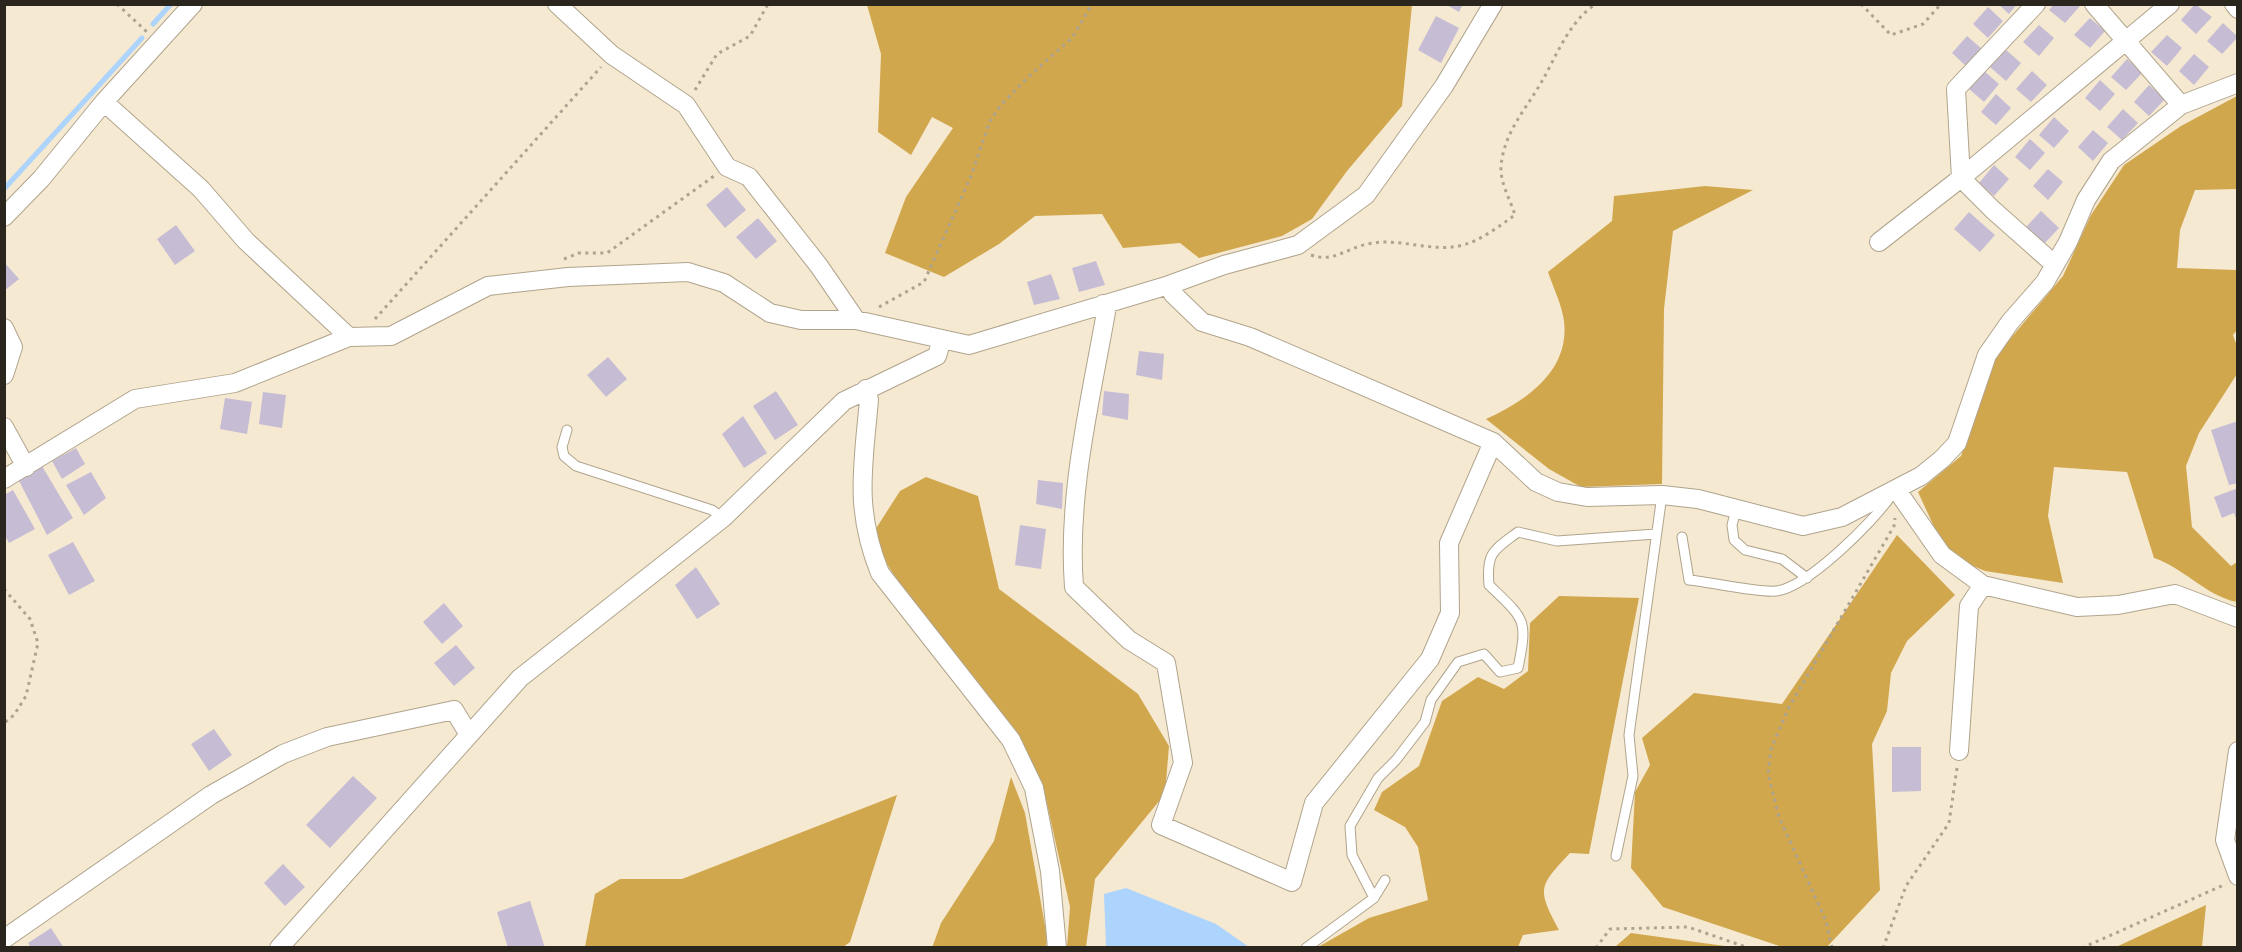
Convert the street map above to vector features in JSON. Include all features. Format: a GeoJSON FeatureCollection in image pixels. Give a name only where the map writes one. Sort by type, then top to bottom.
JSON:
{"type":"FeatureCollection","features":[{"type":"Feature","properties":{"kind":"street"},"geometry":{"type":"LineString","coordinates":[[4,217],[41,179],[104,102],[193,4]]}},
{"type":"Feature","properties":{"kind":"street"},"geometry":{"type":"LineString","coordinates":[[556,4],[612,55],[686,105],[727,167],[749,177],[819,266],[856,320]]}},
{"type":"Feature","properties":{"kind":"street"},"geometry":{"type":"LineString","coordinates":[[4,479],[135,399],[235,383],[358,337],[391,336],[488,286],[568,278],[688,272],[724,283],[770,313],[801,320],[856,320],[969,345],[1169,285],[1224,265],[1298,245],[1366,195],[1444,87],[1493,4]]}},
{"type":"Feature","properties":{"kind":"street"},"geometry":{"type":"LineString","coordinates":[[2036,4],[1956,89],[1961,178],[2054,264]]}},
{"type":"Feature","properties":{"kind":"street"},"geometry":{"type":"LineString","coordinates":[[2094,4],[2181,105]]}},
{"type":"Feature","properties":{"kind":"street"},"geometry":{"type":"LineString","coordinates":[[1879,242],[1961,178],[2170,4]]}},
{"type":"Feature","properties":{"kind":"street"},"geometry":{"type":"LineString","coordinates":[[2234,4],[2238,9]]}},
{"type":"Feature","properties":{"kind":"street"},"geometry":{"type":"LineString","coordinates":[[1169,285],[1173,294],[1202,322],[1250,337],[1493,442],[1536,482],[1558,492],[1587,497],[1662,495],[1698,499],[1803,525],[1842,517],[1921,476],[1957,444],[1987,355],[2010,322],[2045,282],[2086,200],[2111,161],[2181,105],[2238,83]]}},
{"type":"Feature","properties":{"kind":"street"},"geometry":{"type":"LineString","coordinates":[[104,102],[201,189],[246,241],[358,337]]}},
{"type":"Feature","properties":{"kind":"street"},"geometry":{"type":"LineString","coordinates":[[1103,304],[1106,312],[1078,472],[1071,552],[1074,587],[1129,640],[1166,663],[1183,762],[1161,825],[1292,882],[1314,803],[1430,659],[1450,613],[1449,543],[1493,442]]}},
{"type":"Feature","properties":{"kind":"street"},"geometry":{"type":"LineString","coordinates":[[4,328],[13,347],[4,375]]}},
{"type":"Feature","properties":{"kind":"street"},"geometry":{"type":"LineString","coordinates":[[279,948],[413,799],[468,733],[520,678],[723,518],[844,401],[866,388],[937,356],[942,339]]}},
{"type":"Feature","properties":{"kind":"street"},"geometry":{"type":"LineString","coordinates":[[866,388],[869,400],[862,484],[863,518],[869,546],[880,573],[1011,740],[1022,762],[1034,788],[1050,871],[1057,948]]}},
{"type":"Feature","properties":{"kind":"street"},"geometry":{"type":"LineString","coordinates":[[4,427],[26,467]]}},
{"type":"Feature","properties":{"kind":"street"},"geometry":{"type":"LineString","coordinates":[[1896,489],[1942,555],[1983,585],[2078,608],[2118,605],[2175,594],[2238,618]]}},
{"type":"Feature","properties":{"kind":"street"},"geometry":{"type":"LineString","coordinates":[[1959,751],[1969,606],[1983,585]]}},
{"type":"Feature","properties":{"kind":"street"},"geometry":{"type":"LineString","coordinates":[[4,939],[211,795],[283,754],[327,737],[454,710],[468,733]]}},
{"type":"Feature","properties":{"kind":"street"},"geometry":{"type":"LineString","coordinates":[[2232,880],[2225,840],[2238,751]]}},
{"type":"Feature","properties":{"kind":"lane"},"geometry":{"type":"LineString","coordinates":[[567,430],[562,447],[564,456],[576,466],[712,510],[723,518]]}},
{"type":"Feature","properties":{"kind":"lane"},"geometry":{"type":"LineString","coordinates":[[1682,537],[1689,580],[1777,591],[1807,578],[1877,516],[1896,489]]}},
{"type":"Feature","properties":{"kind":"lane"},"geometry":{"type":"LineString","coordinates":[[1616,856],[1633,776],[1629,735],[1662,495]]}},
{"type":"Feature","properties":{"kind":"lane"},"geometry":{"type":"LineString","coordinates":[[1736,510],[1732,525],[1734,540],[1745,550],[1782,559],[1807,578]]}},
{"type":"Feature","properties":{"kind":"lane"},"geometry":{"type":"LineString","coordinates":[[1374,898],[1352,855],[1350,826],[1378,778],[1396,760],[1425,722],[1431,700],[1458,662],[1484,654],[1500,672],[1518,668],[1524,639],[1521,616],[1489,585],[1488,569],[1493,550],[1518,532],[1557,541],[1656,534]]}},
{"type":"Feature","properties":{"kind":"lane"},"geometry":{"type":"LineString","coordinates":[[1306,948],[1374,898],[1385,880]]}},
{"type":"Feature","properties":{"kind":"path"},"geometry":{"type":"LineString","coordinates":[[117,4],[158,43]]}},
{"type":"Feature","properties":{"kind":"path"},"geometry":{"type":"LineString","coordinates":[[686,105],[717,54],[750,36],[768,4]]}},
{"type":"Feature","properties":{"kind":"path"},"geometry":{"type":"LineString","coordinates":[[856,320],[924,282],[971,176],[990,121],[1001,105],[1026,79],[1072,38],[1092,4]]}},
{"type":"Feature","properties":{"kind":"path"},"geometry":{"type":"LineString","coordinates":[[1298,245],[1309,254],[1321,258],[1337,257],[1366,244],[1395,241],[1425,247],[1459,246],[1483,237],[1515,215],[1503,184],[1501,167],[1505,147],[1520,112],[1539,86],[1565,39],[1583,12],[1596,4]]}},
{"type":"Feature","properties":{"kind":"path"},"geometry":{"type":"LineString","coordinates":[[1861,4],[1891,35],[1923,24],[1941,4]]}},
{"type":"Feature","properties":{"kind":"path"},"geometry":{"type":"LineString","coordinates":[[358,337],[612,55]]}},
{"type":"Feature","properties":{"kind":"path"},"geometry":{"type":"LineString","coordinates":[[561,260],[579,253],[608,253],[727,167]]}},
{"type":"Feature","properties":{"kind":"path"},"geometry":{"type":"LineString","coordinates":[[1832,948],[1826,921],[1779,817],[1768,774],[1771,749],[1788,709],[1894,526],[1895,516]]}},
{"type":"Feature","properties":{"kind":"path"},"geometry":{"type":"LineString","coordinates":[[4,589],[30,619],[38,642],[26,696],[14,715],[4,723]]}},
{"type":"Feature","properties":{"kind":"path"},"geometry":{"type":"LineString","coordinates":[[1883,948],[1906,886],[1949,823],[1959,751]]}},
{"type":"Feature","properties":{"kind":"path"},"geometry":{"type":"LineString","coordinates":[[2082,948],[2232,880]]}},
{"type":"Feature","properties":{"kind":"path"},"geometry":{"type":"LineString","coordinates":[[1596,948],[1610,929],[1688,927],[1749,948]]}},
{"type":"Feature","properties":{"kind":"shaded area"},"geometry":{"type":"Polygon","coordinates":[[[867,4],[1412,5],[1402,106],[1347,171],[1312,219],[1282,236],[1199,258],[1180,243],[1123,248],[1102,214],[1035,216],[999,244],[944,277],[885,253],[906,197],[953,128],[932,117],[911,155],[878,132],[881,54],[867,4]]]}},
{"type":"Feature","properties":{"kind":"shaded area"},"geometry":{"type":"Polygon","coordinates":[[[2237,96],[2237,189],[2195,190],[2180,230],[2177,268],[2237,270],[2237,330],[2233,335],[2237,346],[2237,374],[2199,433],[2186,466],[2192,527],[2231,566],[2237,562],[2237,602],[2215,594],[2175,568],[2154,558],[2127,472],[2054,467],[2048,516],[2063,583],[1985,571],[1947,555],[1918,492],[1961,456],[1995,357],[2063,276],[2091,215],[2124,165],[2181,126],[2237,96]]]}},
{"type":"Feature","properties":{"kind":"shaded area"},"geometry":{"type":"Polygon","coordinates":[[[1705,186],[1753,190],[1673,231],[1664,309],[1662,484],[1581,487],[1549,469],[1486,419],[1530,393],[1553,369],[1564,339],[1564,321],[1548,272],[1612,221],[1614,196],[1705,186]]]}},
{"type":"Feature","properties":{"kind":"shaded area"},"geometry":{"type":"Polygon","coordinates":[[[926,477],[978,496],[999,589],[1138,694],[1169,746],[1165,794],[1095,879],[1086,947],[1067,947],[1070,907],[1043,786],[1018,737],[905,592],[885,561],[875,530],[900,491],[926,477]]]}},
{"type":"Feature","properties":{"kind":"shaded area"},"geometry":{"type":"Polygon","coordinates":[[[1897,535],[1955,595],[1907,641],[1891,673],[1887,711],[1872,744],[1880,890],[1827,947],[1782,947],[1663,907],[1631,868],[1635,792],[1650,765],[1642,738],[1694,693],[1782,704],[1897,535]]]}},
{"type":"Feature","properties":{"kind":"shaded area"},"geometry":{"type":"Polygon","coordinates":[[[1559,596],[1639,598],[1589,854],[1570,853],[1552,874],[1544,889],[1544,897],[1559,930],[1523,935],[1518,947],[1318,947],[1369,918],[1428,900],[1418,847],[1405,827],[1374,810],[1382,792],[1419,766],[1442,701],[1478,677],[1504,689],[1528,671],[1530,623],[1559,596]]]}},
{"type":"Feature","properties":{"kind":"shaded area"},"geometry":{"type":"Polygon","coordinates":[[[1011,777],[1025,813],[1047,937],[1046,947],[932,948],[941,923],[994,841],[1011,777]]]}},
{"type":"Feature","properties":{"kind":"shaded area"},"geometry":{"type":"Polygon","coordinates":[[[897,795],[850,942],[843,947],[585,947],[595,894],[620,879],[682,879],[897,795]]]}},
{"type":"Feature","properties":{"kind":"shaded area"},"geometry":{"type":"Polygon","coordinates":[[[2206,905],[2202,947],[2116,947],[2206,905]]]}},
{"type":"Feature","properties":{"kind":"shaded area"},"geometry":{"type":"Polygon","coordinates":[[[1631,933],[1732,947],[1615,947],[1631,933]]]}},
{"type":"Feature","properties":{"kind":"water"},"geometry":{"type":"Polygon","coordinates":[[[1126,888],[1216,924],[1249,947],[1106,947],[1104,894],[1126,888]]]}},
{"type":"Feature","properties":{"kind":"building"},"geometry":{"type":"Polygon","coordinates":[[[1445,4],[1463,4],[1459,12],[1445,4]]]}},
{"type":"Feature","properties":{"kind":"building"},"geometry":{"type":"Polygon","coordinates":[[[1998,4],[2017,4],[2009,14],[1998,4]]]}},
{"type":"Feature","properties":{"kind":"building"},"geometry":{"type":"Polygon","coordinates":[[[2054,4],[2078,4],[2080,6],[2065,23],[2049,10],[2054,4]]]}},
{"type":"Feature","properties":{"kind":"building"},"geometry":{"type":"Polygon","coordinates":[[[2195,4],[2212,17],[2196,34],[2181,20],[2195,4]]]}},
{"type":"Feature","properties":{"kind":"building"},"geometry":{"type":"Polygon","coordinates":[[[1988,7],[2003,21],[1988,38],[1973,24],[1988,7]]]}},
{"type":"Feature","properties":{"kind":"building"},"geometry":{"type":"Polygon","coordinates":[[[1436,16],[1459,28],[1441,63],[1418,50],[1436,16]]]}},
{"type":"Feature","properties":{"kind":"building"},"geometry":{"type":"Polygon","coordinates":[[[2090,18],[2105,31],[2090,48],[2074,35],[2090,18]]]}},
{"type":"Feature","properties":{"kind":"building"},"geometry":{"type":"Polygon","coordinates":[[[2223,23],[2238,37],[2222,54],[2207,41],[2223,23]]]}},
{"type":"Feature","properties":{"kind":"building"},"geometry":{"type":"Polygon","coordinates":[[[2039,25],[2054,38],[2039,56],[2023,42],[2039,25]]]}},
{"type":"Feature","properties":{"kind":"building"},"geometry":{"type":"Polygon","coordinates":[[[2167,35],[2182,48],[2167,66],[2151,52],[2167,35]]]}},
{"type":"Feature","properties":{"kind":"building"},"geometry":{"type":"Polygon","coordinates":[[[1967,36],[1983,50],[1967,67],[1952,53],[1967,36]]]}},
{"type":"Feature","properties":{"kind":"building"},"geometry":{"type":"Polygon","coordinates":[[[2006,50],[2021,63],[2006,81],[1990,67],[2006,50]]]}},
{"type":"Feature","properties":{"kind":"building"},"geometry":{"type":"Polygon","coordinates":[[[2194,54],[2209,67],[2194,85],[2179,71],[2194,54]]]}},
{"type":"Feature","properties":{"kind":"building"},"geometry":{"type":"Polygon","coordinates":[[[2127,59],[2142,73],[2126,90],[2111,77],[2127,59]]]}},
{"type":"Feature","properties":{"kind":"building"},"geometry":{"type":"Polygon","coordinates":[[[1984,71],[1999,84],[1984,102],[1968,88],[1984,71]]]}},
{"type":"Feature","properties":{"kind":"building"},"geometry":{"type":"Polygon","coordinates":[[[2032,71],[2047,85],[2031,102],[2016,89],[2032,71]]]}},
{"type":"Feature","properties":{"kind":"building"},"geometry":{"type":"Polygon","coordinates":[[[2100,80],[2115,94],[2100,111],[2085,98],[2100,80]]]}},
{"type":"Feature","properties":{"kind":"building"},"geometry":{"type":"Polygon","coordinates":[[[2149,85],[2165,99],[2149,116],[2134,102],[2149,85]]]}},
{"type":"Feature","properties":{"kind":"building"},"geometry":{"type":"Polygon","coordinates":[[[1996,94],[2011,108],[1996,125],[1981,112],[1996,94]]]}},
{"type":"Feature","properties":{"kind":"building"},"geometry":{"type":"Polygon","coordinates":[[[2123,109],[2138,123],[2122,140],[2107,127],[2123,109]]]}},
{"type":"Feature","properties":{"kind":"building"},"geometry":{"type":"Polygon","coordinates":[[[2054,117],[2069,131],[2054,148],[2039,135],[2054,117]]]}},
{"type":"Feature","properties":{"kind":"building"},"geometry":{"type":"Polygon","coordinates":[[[2093,130],[2108,143],[2093,161],[2078,147],[2093,130]]]}},
{"type":"Feature","properties":{"kind":"building"},"geometry":{"type":"Polygon","coordinates":[[[2030,139],[2045,153],[2030,170],[2015,157],[2030,139]]]}},
{"type":"Feature","properties":{"kind":"building"},"geometry":{"type":"Polygon","coordinates":[[[1994,165],[2009,179],[1994,196],[1979,183],[1994,165]]]}},
{"type":"Feature","properties":{"kind":"building"},"geometry":{"type":"Polygon","coordinates":[[[2048,169],[2063,182],[2048,200],[2033,186],[2048,169]]]}},
{"type":"Feature","properties":{"kind":"building"},"geometry":{"type":"Polygon","coordinates":[[[727,187],[746,210],[725,228],[706,205],[727,187]]]}},
{"type":"Feature","properties":{"kind":"building"},"geometry":{"type":"Polygon","coordinates":[[[2041,211],[2059,228],[2044,244],[2026,227],[2041,211]]]}},
{"type":"Feature","properties":{"kind":"building"},"geometry":{"type":"Polygon","coordinates":[[[1969,212],[1995,235],[1980,252],[1954,229],[1969,212]]]}},
{"type":"Feature","properties":{"kind":"building"},"geometry":{"type":"Polygon","coordinates":[[[758,218],[777,241],[756,259],[736,237],[758,218]]]}},
{"type":"Feature","properties":{"kind":"building"},"geometry":{"type":"Polygon","coordinates":[[[176,225],[195,251],[175,265],[157,239],[176,225]]]}},
{"type":"Feature","properties":{"kind":"building"},"geometry":{"type":"Polygon","coordinates":[[[1096,261],[1105,285],[1079,292],[1072,268],[1096,261]]]}},
{"type":"Feature","properties":{"kind":"building"},"geometry":{"type":"Polygon","coordinates":[[[4,262],[19,279],[4,291],[4,262]]]}},
{"type":"Feature","properties":{"kind":"building"},"geometry":{"type":"Polygon","coordinates":[[[1051,274],[1060,299],[1034,305],[1027,282],[1051,274]]]}},
{"type":"Feature","properties":{"kind":"building"},"geometry":{"type":"Polygon","coordinates":[[[1139,351],[1164,354],[1162,380],[1136,375],[1139,351]]]}},
{"type":"Feature","properties":{"kind":"building"},"geometry":{"type":"Polygon","coordinates":[[[608,357],[627,379],[606,397],[587,375],[608,357]]]}},
{"type":"Feature","properties":{"kind":"building"},"geometry":{"type":"Polygon","coordinates":[[[776,391],[798,425],[775,440],[753,406],[776,391]]]}},
{"type":"Feature","properties":{"kind":"building"},"geometry":{"type":"Polygon","coordinates":[[[1104,391],[1129,394],[1128,420],[1102,415],[1104,391]]]}},
{"type":"Feature","properties":{"kind":"building"},"geometry":{"type":"Polygon","coordinates":[[[263,392],[286,395],[282,428],[259,424],[263,392]]]}},
{"type":"Feature","properties":{"kind":"building"},"geometry":{"type":"Polygon","coordinates":[[[225,398],[252,402],[247,434],[220,429],[225,398]]]}},
{"type":"Feature","properties":{"kind":"building"},"geometry":{"type":"Polygon","coordinates":[[[743,416],[767,453],[744,468],[722,434],[743,416]]]}},
{"type":"Feature","properties":{"kind":"building"},"geometry":{"type":"Polygon","coordinates":[[[2238,421],[2238,483],[2229,485],[2211,430],[2238,421]]]}},
{"type":"Feature","properties":{"kind":"building"},"geometry":{"type":"Polygon","coordinates":[[[76,448],[85,464],[62,479],[52,461],[76,448]]]}},
{"type":"Feature","properties":{"kind":"building"},"geometry":{"type":"Polygon","coordinates":[[[42,466],[73,518],[47,535],[18,479],[42,466]]]}},
{"type":"Feature","properties":{"kind":"building"},"geometry":{"type":"Polygon","coordinates":[[[91,472],[106,498],[84,515],[66,485],[91,472]]]}},
{"type":"Feature","properties":{"kind":"building"},"geometry":{"type":"Polygon","coordinates":[[[1038,480],[1063,483],[1062,509],[1036,504],[1038,480]]]}},
{"type":"Feature","properties":{"kind":"building"},"geometry":{"type":"Polygon","coordinates":[[[2238,488],[2237,522],[2234,513],[2222,518],[2214,497],[2238,488]]]}},
{"type":"Feature","properties":{"kind":"building"},"geometry":{"type":"Polygon","coordinates":[[[13,490],[35,529],[9,543],[4,534],[4,495],[13,490]]]}},
{"type":"Feature","properties":{"kind":"building"},"geometry":{"type":"Polygon","coordinates":[[[1020,525],[1046,529],[1041,569],[1015,565],[1020,525]]]}},
{"type":"Feature","properties":{"kind":"building"},"geometry":{"type":"Polygon","coordinates":[[[73,542],[95,581],[69,595],[48,555],[73,542]]]}},
{"type":"Feature","properties":{"kind":"building"},"geometry":{"type":"Polygon","coordinates":[[[696,567],[720,604],[697,619],[675,585],[696,567]]]}},
{"type":"Feature","properties":{"kind":"building"},"geometry":{"type":"Polygon","coordinates":[[[444,603],[463,626],[442,644],[423,622],[444,603]]]}},
{"type":"Feature","properties":{"kind":"building"},"geometry":{"type":"Polygon","coordinates":[[[456,645],[475,668],[454,686],[434,663],[456,645]]]}},
{"type":"Feature","properties":{"kind":"building"},"geometry":{"type":"Polygon","coordinates":[[[214,729],[232,755],[209,771],[191,744],[214,729]]]}},
{"type":"Feature","properties":{"kind":"building"},"geometry":{"type":"Polygon","coordinates":[[[1892,747],[1921,747],[1921,791],[1892,792],[1892,747]]]}},
{"type":"Feature","properties":{"kind":"building"},"geometry":{"type":"Polygon","coordinates":[[[353,776],[377,798],[330,848],[306,825],[353,776]]]}},
{"type":"Feature","properties":{"kind":"building"},"geometry":{"type":"Polygon","coordinates":[[[283,864],[305,887],[285,906],[264,883],[283,864]]]}},
{"type":"Feature","properties":{"kind":"building"},"geometry":{"type":"Polygon","coordinates":[[[530,901],[545,948],[508,948],[497,912],[530,901]]]}},
{"type":"Feature","properties":{"kind":"building"},"geometry":{"type":"Polygon","coordinates":[[[51,928],[64,948],[31,948],[28,943],[51,928]]]}},
{"type":"Feature","properties":{"kind":"waterway"},"geometry":{"type":"LineString","coordinates":[[153,24],[171,4]]}},
{"type":"Feature","properties":{"kind":"waterway"},"geometry":{"type":"LineString","coordinates":[[4,189],[142,38]]}}]}
